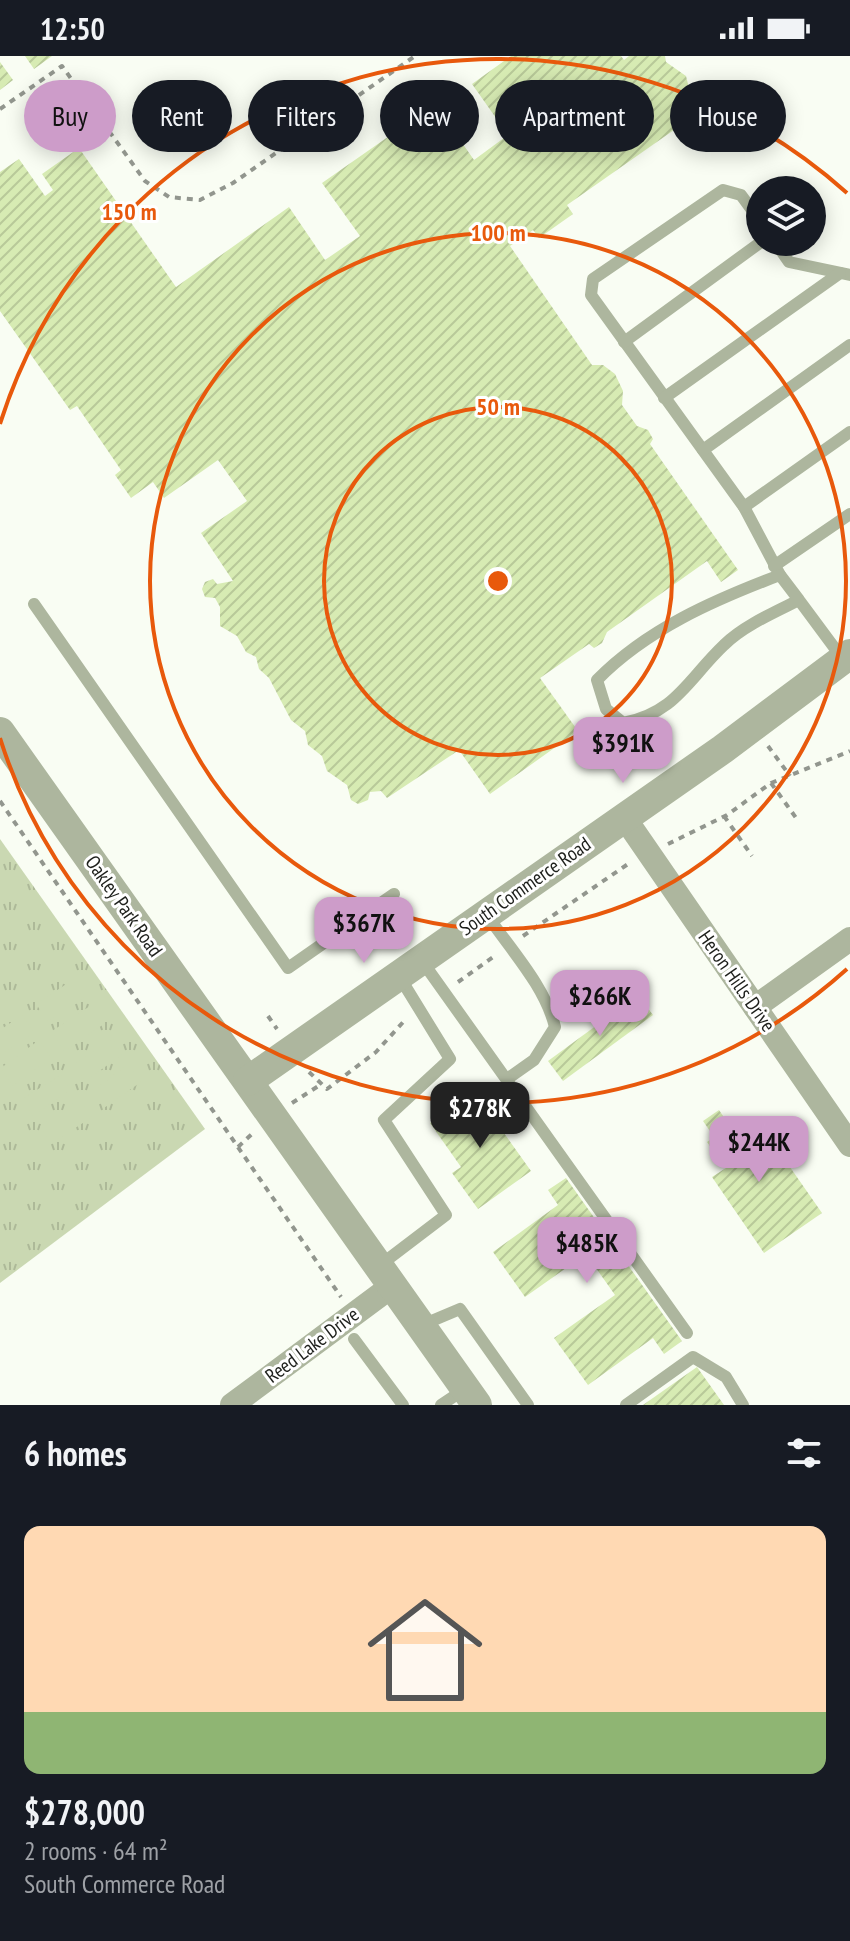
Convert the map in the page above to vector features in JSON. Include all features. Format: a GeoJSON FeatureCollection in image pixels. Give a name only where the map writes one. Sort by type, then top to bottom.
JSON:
{"type":"FeatureCollection","features":[{"type":"Feature","properties":{"kind":"street","name":"South Commerce Road"},"geometry":{"type":"LineString","coordinates":[[248,1081],[753,726],[846,657]]}},
{"type":"Feature","properties":{"kind":"street","name":"Oakley Park Road"},"geometry":{"type":"LineString","coordinates":[[0,732],[248,1081]]}},
{"type":"Feature","properties":{"kind":"street","name":"Heron Hills Drive"},"geometry":{"type":"LineString","coordinates":[[624,817],[850,1145]]}},
{"type":"Feature","properties":{"kind":"street"},"geometry":{"type":"LineString","coordinates":[[755,1007],[850,939]]}},
{"type":"Feature","properties":{"kind":"street"},"geometry":{"type":"LineString","coordinates":[[248,1081],[422,1325],[461,1400]]}},
{"type":"Feature","properties":{"kind":"street","name":"Reed Lake Drive"},"geometry":{"type":"LineString","coordinates":[[232,1405],[353,1314],[386,1276]]}},
{"type":"Feature","properties":{"kind":"lane"},"geometry":{"type":"LineString","coordinates":[[746,202],[741,195],[723,190],[593,279],[591,295],[744,507],[764,539],[777,571],[846,657]]}},
{"type":"Feature","properties":{"kind":"lane"},"geometry":{"type":"LineString","coordinates":[[624,342],[746,253]]}},
{"type":"Feature","properties":{"kind":"lane"},"geometry":{"type":"LineString","coordinates":[[785,256],[789,262],[845,274]]}},
{"type":"Feature","properties":{"kind":"lane"},"geometry":{"type":"LineString","coordinates":[[664,398],[845,274]]}},
{"type":"Feature","properties":{"kind":"lane"},"geometry":{"type":"LineString","coordinates":[[703,450],[850,345]]}},
{"type":"Feature","properties":{"kind":"lane"},"geometry":{"type":"LineString","coordinates":[[744,507],[850,432]]}},
{"type":"Feature","properties":{"kind":"lane"},"geometry":{"type":"LineString","coordinates":[[799,600],[725,643],[672,702],[650,718],[623,723],[606,709],[597,680],[616,661],[677,620],[777,571],[850,514]]}},
{"type":"Feature","properties":{"kind":"lane"},"geometry":{"type":"LineString","coordinates":[[34,604],[288,968],[394,894]]}},
{"type":"Feature","properties":{"kind":"lane"},"geometry":{"type":"LineString","coordinates":[[485,912],[551,1011],[555,1027],[534,1060],[507,1079]]}},
{"type":"Feature","properties":{"kind":"lane"},"geometry":{"type":"LineString","coordinates":[[409,966],[444,992],[687,1333]]}},
{"type":"Feature","properties":{"kind":"lane"},"geometry":{"type":"LineString","coordinates":[[386,1276],[446,1215],[384,1120],[450,1059],[420,1010],[409,966]]}},
{"type":"Feature","properties":{"kind":"lane"},"geometry":{"type":"LineString","coordinates":[[422,1325],[460,1309],[528,1405]]}},
{"type":"Feature","properties":{"kind":"lane"},"geometry":{"type":"LineString","coordinates":[[354,1339],[403,1405]]}},
{"type":"Feature","properties":{"kind":"lane"},"geometry":{"type":"LineString","coordinates":[[626,1405],[693,1357],[726,1377],[743,1405]]}},
{"type":"Feature","properties":{"kind":"path"},"geometry":{"type":"LineString","coordinates":[[0,109],[62,66],[145,181],[169,197],[200,200],[233,183],[415,56]]}},
{"type":"Feature","properties":{"kind":"path"},"geometry":{"type":"LineString","coordinates":[[753,726],[790,776]]}},
{"type":"Feature","properties":{"kind":"path"},"geometry":{"type":"LineString","coordinates":[[444,992],[612,873],[724,816],[771,783],[850,751]]}},
{"type":"Feature","properties":{"kind":"path"},"geometry":{"type":"LineString","coordinates":[[771,783],[799,822]]}},
{"type":"Feature","properties":{"kind":"path"},"geometry":{"type":"LineString","coordinates":[[0,801],[353,1314]]}},
{"type":"Feature","properties":{"kind":"path"},"geometry":{"type":"LineString","coordinates":[[724,816],[752,856]]}},
{"type":"Feature","properties":{"kind":"path"},"geometry":{"type":"LineString","coordinates":[[320,1085],[327,1089],[353,1072],[376,1052],[394,1028],[420,1010]]}},
{"type":"Feature","properties":{"kind":"green space"},"geometry":{"type":"Polygon","coordinates":[[[0,839],[205,1129],[0,1283],[0,839]]]}},
{"type":"Feature","properties":{"kind":"green space"},"geometry":{"type":"Polygon","coordinates":[[[71,981],[84,998],[48,1021],[36,1004],[71,981]]]}},
{"type":"Feature","properties":{"kind":"green space"},"geometry":{"type":"Polygon","coordinates":[[[90,1006],[104,1024],[64,1051],[52,1031],[90,1006]]]}},
{"type":"Feature","properties":{"kind":"green space"},"geometry":{"type":"Polygon","coordinates":[[[22,1015],[34,1033],[0,1055],[0,1030],[22,1015]]]}},
{"type":"Feature","properties":{"kind":"green space"},"geometry":{"type":"Polygon","coordinates":[[[113,1039],[122,1055],[85,1081],[74,1064],[113,1039]]]}},
{"type":"Feature","properties":{"kind":"green space"},"geometry":{"type":"Polygon","coordinates":[[[39,1040],[51,1058],[13,1086],[1,1068],[39,1040]]]}},
{"type":"Feature","properties":{"kind":"green space"},"geometry":{"type":"Polygon","coordinates":[[[128,1064],[141,1082],[104,1108],[93,1091],[128,1064]]]}},
{"type":"Feature","properties":{"kind":"green space"},"geometry":{"type":"Polygon","coordinates":[[[61,1075],[70,1090],[33,1116],[22,1099],[61,1075]]]}},
{"type":"Feature","properties":{"kind":"green space"},"geometry":{"type":"Polygon","coordinates":[[[79,1099],[92,1117],[51,1144],[40,1126],[79,1099]]]}},
{"type":"Feature","properties":{"kind":"building"},"geometry":{"type":"Polygon","coordinates":[[[25,56],[52,56],[34,69],[25,56]]]}},
{"type":"Feature","properties":{"kind":"building"},"geometry":{"type":"Polygon","coordinates":[[[511,56],[621,56],[624,60],[629,56],[665,56],[666,62],[687,80],[670,80],[670,133],[654,144],[654,80],[495,80],[495,117],[479,94],[478,80],[511,56]]]}},
{"type":"Feature","properties":{"kind":"building"},"geometry":{"type":"Polygon","coordinates":[[[0,62],[13,80],[0,90],[0,62]]]}},
{"type":"Feature","properties":{"kind":"building"},"geometry":{"type":"Polygon","coordinates":[[[380,142],[380,152],[468,152],[474,160],[495,145],[495,152],[643,152],[567,205],[573,214],[539,238],[533,230],[510,246],[592,365],[603,365],[615,374],[623,391],[622,405],[637,426],[648,430],[653,439],[650,444],[738,570],[721,582],[707,561],[607,632],[602,643],[594,648],[589,644],[540,678],[578,731],[490,794],[459,750],[387,798],[381,791],[370,792],[368,800],[358,804],[351,800],[347,785],[327,771],[322,756],[308,745],[305,731],[291,720],[269,678],[259,669],[256,657],[246,652],[237,636],[220,626],[220,607],[215,598],[205,597],[202,589],[205,582],[213,579],[217,584],[233,581],[201,533],[247,501],[218,460],[164,498],[153,482],[131,498],[115,475],[121,470],[77,406],[70,410],[0,311],[0,172],[19,159],[45,196],[53,190],[42,174],[73,152],[82,152],[176,287],[289,207],[325,260],[360,236],[322,183],[380,142]]]}},
{"type":"Feature","properties":{"kind":"building"},"geometry":{"type":"Polygon","coordinates":[[[638,995],[653,1015],[563,1081],[548,1061],[638,995]]]}},
{"type":"Feature","properties":{"kind":"building"},"geometry":{"type":"Polygon","coordinates":[[[474,1091],[531,1171],[478,1209],[452,1173],[461,1167],[430,1123],[474,1091]]]}},
{"type":"Feature","properties":{"kind":"building"},"geometry":{"type":"Polygon","coordinates":[[[719,1110],[730,1126],[738,1121],[756,1147],[769,1137],[822,1213],[764,1253],[712,1177],[726,1168],[707,1142],[714,1137],[703,1121],[719,1110]]]}},
{"type":"Feature","properties":{"kind":"building"},"geometry":{"type":"Polygon","coordinates":[[[566,1178],[682,1341],[664,1354],[653,1338],[588,1385],[554,1338],[615,1295],[586,1254],[525,1297],[493,1252],[558,1205],[548,1190],[566,1178]]]}},
{"type":"Feature","properties":{"kind":"building"},"geometry":{"type":"Polygon","coordinates":[[[697,1367],[724,1405],[643,1405],[697,1367]]]}}]}
